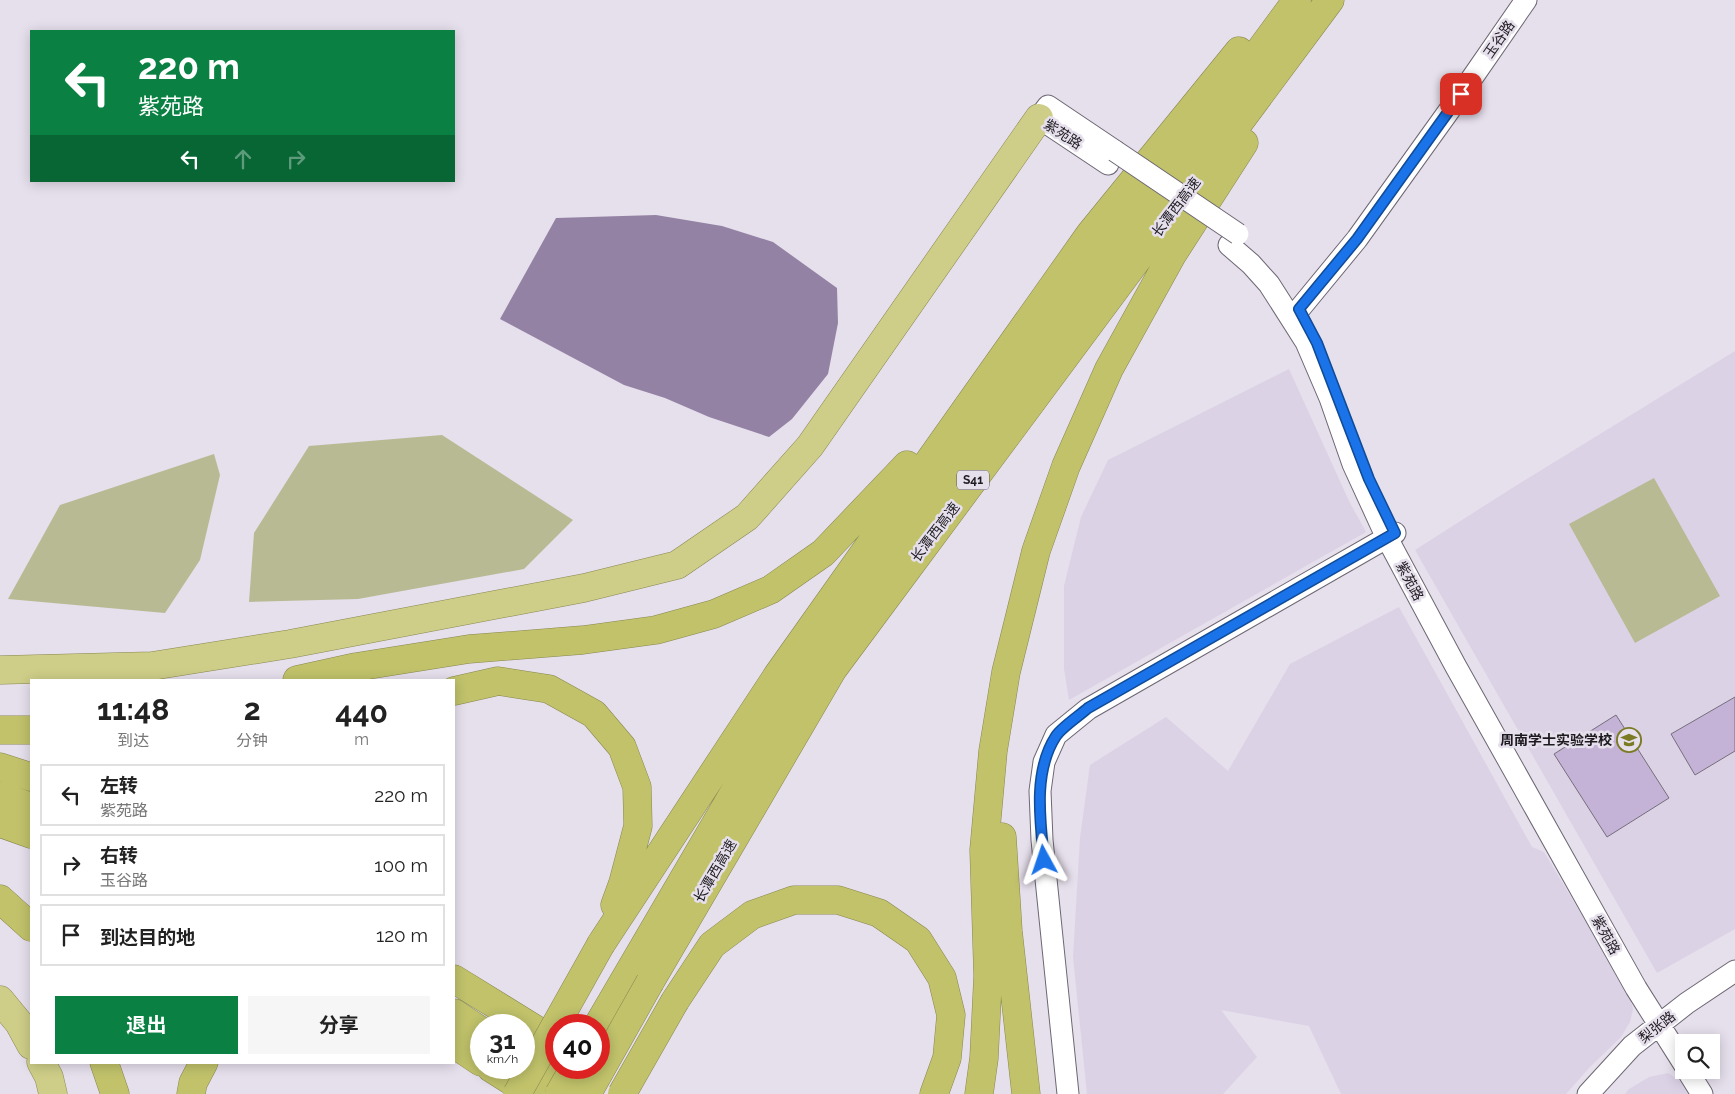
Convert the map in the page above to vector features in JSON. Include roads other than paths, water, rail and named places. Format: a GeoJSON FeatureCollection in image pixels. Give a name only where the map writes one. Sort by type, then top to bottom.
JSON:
{"type":"FeatureCollection","features":[{"type":"Feature","properties":{"kind":"highway"},"geometry":{"type":"LineString","coordinates":[[517,1094],[601,944],[777,676],[1090,234],[1199,98],[1282,0]]}},
{"type":"Feature","properties":{"kind":"highway","name":"长潭西高速"},"geometry":{"type":"LineString","coordinates":[[586,1094],[640,974],[814,656],[1298,0]]}},
{"type":"Feature","properties":{"kind":"highway","name":"长潭西高速"},"geometry":{"type":"LineString","coordinates":[[607,1014],[640,974],[833,669],[1330,0]]}},
{"type":"Feature","properties":{"kind":"highway"},"geometry":{"type":"LineString","coordinates":[[979,1094],[984,1058],[988,976],[984,850],[993,751],[1006,672],[1036,551],[1066,466],[1109,369],[1172,255],[1337,0]]}},
{"type":"Feature","properties":{"kind":"highway"},"geometry":{"type":"LineString","coordinates":[[0,670],[152,666],[290,644],[584,588],[677,565],[747,516],[810,446],[1040,118]]}},
{"type":"Feature","properties":{"kind":"highway"},"geometry":{"type":"LineString","coordinates":[[303,679],[469,649],[583,640],[656,630],[714,614],[770,590],[823,554],[894,480],[1032,317]]}},
{"type":"Feature","properties":{"kind":"highway"},"geometry":{"type":"LineString","coordinates":[[1006,672],[1002,843],[1008,931],[1026,1094]]}},
{"type":"Feature","properties":{"kind":"highway"},"geometry":{"type":"LineString","coordinates":[[455,691],[498,680],[549,689],[594,714],[622,747],[637,787],[638,826],[624,884],[601,944]]}},
{"type":"Feature","properties":{"kind":"highway"},"geometry":{"type":"LineString","coordinates":[[0,730],[30,730]]}},
{"type":"Feature","properties":{"kind":"highway"},"geometry":{"type":"LineString","coordinates":[[0,767],[30,777]]}},
{"type":"Feature","properties":{"kind":"highway"},"geometry":{"type":"LineString","coordinates":[[0,796],[30,807]]}},
{"type":"Feature","properties":{"kind":"highway"},"geometry":{"type":"LineString","coordinates":[[0,824],[30,834]]}},
{"type":"Feature","properties":{"kind":"highway"},"geometry":{"type":"LineString","coordinates":[[0,899],[30,926]]}},
{"type":"Feature","properties":{"kind":"highway"},"geometry":{"type":"LineString","coordinates":[[622,1094],[675,1001],[712,945],[752,914],[794,900],[838,900],[879,913],[918,940],[942,978],[950,1015],[947,1058],[934,1094]]}},
{"type":"Feature","properties":{"kind":"highway"},"geometry":{"type":"LineString","coordinates":[[455,968],[491,1003]]}},
{"type":"Feature","properties":{"kind":"highway"},"geometry":{"type":"LineString","coordinates":[[455,980],[545,1035]]}},
{"type":"Feature","properties":{"kind":"highway"},"geometry":{"type":"LineString","coordinates":[[0,1000],[19,1023],[30,1043]]}},
{"type":"Feature","properties":{"kind":"highway"},"geometry":{"type":"LineString","coordinates":[[455,1014],[470,1024]]}},
{"type":"Feature","properties":{"kind":"highway"},"geometry":{"type":"LineString","coordinates":[[455,1045],[470,1055]]}},
{"type":"Feature","properties":{"kind":"highway"},"geometry":{"type":"LineString","coordinates":[[42,1064],[49,1077],[52,1094]]}},
{"type":"Feature","properties":{"kind":"highway"},"geometry":{"type":"LineString","coordinates":[[191,1094],[193,1083],[203,1064]]}},
{"type":"Feature","properties":{"kind":"highway"},"geometry":{"type":"LineString","coordinates":[[535,1066],[578,1094]]}},
{"type":"Feature","properties":{"kind":"highway"},"geometry":{"type":"LineString","coordinates":[[610,1075],[635,1094]]}},
{"type":"Feature","properties":{"kind":"highway"},"geometry":{"type":"LineString","coordinates":[[508,1079],[532,1094]]}},
{"type":"Feature","properties":{"kind":"highway"},"geometry":{"type":"LineString","coordinates":[[559,1094],[568,1079]]}},
{"type":"Feature","properties":{"kind":"street","name":"玉谷路"},"geometry":{"type":"LineString","coordinates":[[1294,310],[1454,90],[1516,0]]}},
{"type":"Feature","properties":{"kind":"street","name":"玉谷路"},"geometry":{"type":"LineString","coordinates":[[1294,310],[1357,239],[1526,0]]}},
{"type":"Feature","properties":{"kind":"street","name":"紫苑路"},"geometry":{"type":"LineString","coordinates":[[1040,118],[1048,106],[1112,157],[1233,240],[1274,272],[1294,310],[1317,343],[1394,540],[1458,651],[1670,1030],[1675,1042]]}},
{"type":"Feature","properties":{"kind":"street"},"geometry":{"type":"LineString","coordinates":[[1068,1094],[1042,840],[1040,791],[1044,762],[1056,735],[1088,708],[1394,540]]}},
{"type":"Feature","properties":{"kind":"street"},"geometry":{"type":"LineString","coordinates":[[1079,1094],[1053,843],[1051,796],[1057,762],[1070,738],[1098,717],[1394,540]]}},
{"type":"Feature","properties":{"kind":"street","name":"梨张路"},"geometry":{"type":"LineString","coordinates":[[1588,1094],[1632,1046],[1670,1030],[1687,1003],[1735,971]]}},
{"type":"Feature","properties":{"kind":"street","name":"梨张路"},"geometry":{"type":"LineString","coordinates":[[1603,1094],[1670,1030],[1735,985]]}},
{"type":"Feature","properties":{"kind":"street"},"geometry":{"type":"LineString","coordinates":[[1693,1079],[1702,1094]]}},
{"type":"Feature","properties":{"kind":"street"},"geometry":{"type":"LineString","coordinates":[[1705,1079],[1714,1094]]}},
{"type":"Feature","properties":{"kind":"place","name":"周南学士实验学校"},"geometry":{"type":"Point","coordinates":[1629,740]}}]}
